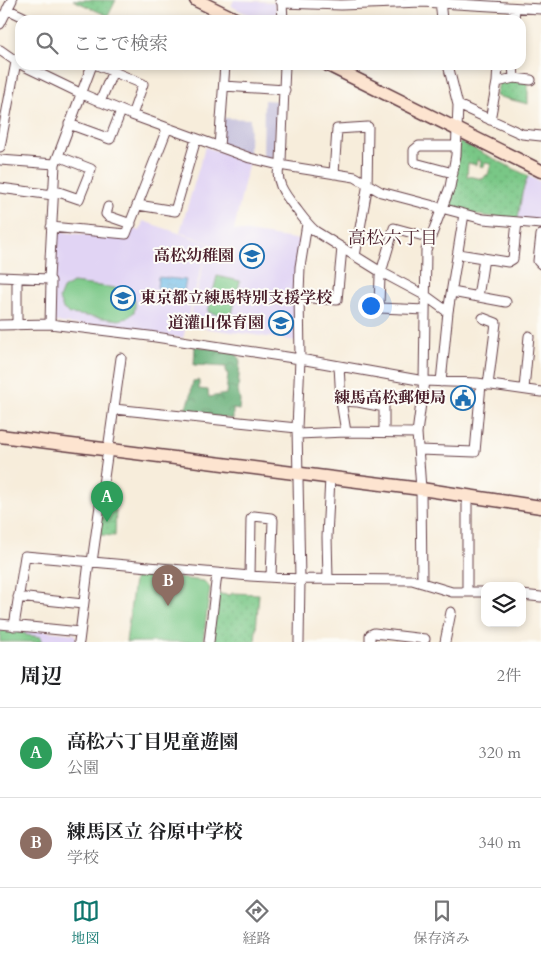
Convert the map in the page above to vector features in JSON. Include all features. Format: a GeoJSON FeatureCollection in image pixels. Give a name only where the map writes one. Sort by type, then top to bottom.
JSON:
{"type":"FeatureCollection","features":[{"type":"Feature","properties":{"kind":"street"},"geometry":{"type":"LineString","coordinates":[[0,24],[12,0]]}},
{"type":"Feature","properties":{"kind":"street"},"geometry":{"type":"LineString","coordinates":[[196,0],[227,15]]}},
{"type":"Feature","properties":{"kind":"street"},"geometry":{"type":"LineString","coordinates":[[282,15],[281,1],[440,1],[520,5],[537,9],[541,1]]}},
{"type":"Feature","properties":{"kind":"street"},"geometry":{"type":"LineString","coordinates":[[440,1],[441,15]]}},
{"type":"Feature","properties":{"kind":"street"},"geometry":{"type":"LineString","coordinates":[[8,9],[20,15]]}},
{"type":"Feature","properties":{"kind":"street"},"geometry":{"type":"LineString","coordinates":[[0,50],[15,61]]}},
{"type":"Feature","properties":{"kind":"street"},"geometry":{"type":"LineString","coordinates":[[0,147],[4,109],[17,70]]}},
{"type":"Feature","properties":{"kind":"street"},"geometry":{"type":"LineString","coordinates":[[42,70],[80,94],[167,129],[250,158],[279,165],[355,177],[381,192],[483,219],[541,224]]}},
{"type":"Feature","properties":{"kind":"street"},"geometry":{"type":"LineString","coordinates":[[50,324],[51,227],[56,160],[90,70]]}},
{"type":"Feature","properties":{"kind":"street"},"geometry":{"type":"LineString","coordinates":[[219,147],[225,70]]}},
{"type":"Feature","properties":{"kind":"street"},"geometry":{"type":"LineString","coordinates":[[285,70],[282,161],[278,171],[281,188],[315,232],[381,272],[426,296],[448,312]]}},
{"type":"Feature","properties":{"kind":"street"},"geometry":{"type":"LineString","coordinates":[[338,70],[541,171]]}},
{"type":"Feature","properties":{"kind":"street"},"geometry":{"type":"LineString","coordinates":[[422,583],[421,489],[417,433],[424,381],[426,250],[450,187],[453,173],[458,105],[449,70]]}},
{"type":"Feature","properties":{"kind":"street"},"geometry":{"type":"LineString","coordinates":[[490,120],[498,70]]}},
{"type":"Feature","properties":{"kind":"street"},"geometry":{"type":"LineString","coordinates":[[513,70],[514,78]]}},
{"type":"Feature","properties":{"kind":"street"},"geometry":{"type":"LineString","coordinates":[[100,102],[113,71],[143,84],[132,115]]}},
{"type":"Feature","properties":{"kind":"street"},"geometry":{"type":"LineString","coordinates":[[497,82],[514,78],[531,80]]}},
{"type":"Feature","properties":{"kind":"street"},"geometry":{"type":"LineString","coordinates":[[224,86],[284,90]]}},
{"type":"Feature","properties":{"kind":"street"},"geometry":{"type":"LineString","coordinates":[[458,105],[522,134],[541,136]]}},
{"type":"Feature","properties":{"kind":"street"},"geometry":{"type":"LineString","coordinates":[[69,124],[110,139],[121,110]]}},
{"type":"Feature","properties":{"kind":"street"},"geometry":{"type":"LineString","coordinates":[[334,174],[337,129],[367,127],[369,129],[367,184],[355,256]]}},
{"type":"Feature","properties":{"kind":"street"},"geometry":{"type":"LineString","coordinates":[[51,227],[124,235],[131,224],[167,129]]}},
{"type":"Feature","properties":{"kind":"street"},"geometry":{"type":"LineString","coordinates":[[138,205],[175,211],[196,139]]}},
{"type":"Feature","properties":{"kind":"street"},"geometry":{"type":"LineString","coordinates":[[453,173],[415,163],[414,150],[419,146],[456,146]]}},
{"type":"Feature","properties":{"kind":"street"},"geometry":{"type":"LineString","coordinates":[[0,160],[56,160],[91,169],[79,199],[53,193],[0,188]]}},
{"type":"Feature","properties":{"kind":"street"},"geometry":{"type":"LineString","coordinates":[[108,207],[106,214],[108,216],[131,224]]}},
{"type":"Feature","properties":{"kind":"street"},"geometry":{"type":"LineString","coordinates":[[442,382],[448,312],[464,214]]}},
{"type":"Feature","properties":{"kind":"street"},"geometry":{"type":"LineString","coordinates":[[458,254],[511,261],[513,259],[517,222]]}},
{"type":"Feature","properties":{"kind":"street"},"geometry":{"type":"LineString","coordinates":[[298,642],[300,579],[297,431],[300,359],[299,297],[300,267],[307,224]]}},
{"type":"Feature","properties":{"kind":"street"},"geometry":{"type":"LineString","coordinates":[[425,310],[380,308],[381,272],[394,228],[430,238]]}},
{"type":"Feature","properties":{"kind":"street"},"geometry":{"type":"LineString","coordinates":[[541,235],[538,261],[541,264]]}},
{"type":"Feature","properties":{"kind":"street"},"geometry":{"type":"LineString","coordinates":[[299,297],[337,300],[342,248]]}},
{"type":"Feature","properties":{"kind":"street"},"geometry":{"type":"LineString","coordinates":[[478,296],[484,258]]}},
{"type":"Feature","properties":{"kind":"street"},"geometry":{"type":"LineString","coordinates":[[0,277],[50,279]]}},
{"type":"Feature","properties":{"kind":"street"},"geometry":{"type":"LineString","coordinates":[[17,278],[17,325]]}},
{"type":"Feature","properties":{"kind":"street"},"geometry":{"type":"LineString","coordinates":[[452,292],[506,302]]}},
{"type":"Feature","properties":{"kind":"street"},"geometry":{"type":"LineString","coordinates":[[419,450],[475,452],[496,323],[483,318]]}},
{"type":"Feature","properties":{"kind":"street"},"geometry":{"type":"LineString","coordinates":[[0,325],[50,324],[149,336],[300,359],[424,381],[485,384],[541,392]]}},
{"type":"Feature","properties":{"kind":"street"},"geometry":{"type":"LineString","coordinates":[[524,389],[529,336]]}},
{"type":"Feature","properties":{"kind":"street"},"geometry":{"type":"LineString","coordinates":[[80,642],[83,604],[109,450],[121,358]]}},
{"type":"Feature","properties":{"kind":"street"},"geometry":{"type":"LineString","coordinates":[[339,366],[341,401],[346,432]]}},
{"type":"Feature","properties":{"kind":"street"},"geometry":{"type":"LineString","coordinates":[[341,401],[384,407],[384,432]]}},
{"type":"Feature","properties":{"kind":"street"},"geometry":{"type":"LineString","coordinates":[[114,409],[297,431],[417,433]]}},
{"type":"Feature","properties":{"kind":"street"},"geometry":{"type":"LineString","coordinates":[[0,436],[421,489],[541,507]]}},
{"type":"Feature","properties":{"kind":"street"},"geometry":{"type":"LineString","coordinates":[[328,579],[327,537],[330,478]]}},
{"type":"Feature","properties":{"kind":"street"},"geometry":{"type":"LineString","coordinates":[[467,496],[467,591]]}},
{"type":"Feature","properties":{"kind":"street"},"geometry":{"type":"LineString","coordinates":[[250,576],[251,519],[254,516],[271,518],[273,520],[271,577]]}},
{"type":"Feature","properties":{"kind":"street"},"geometry":{"type":"LineString","coordinates":[[14,626],[25,556],[217,574],[300,579],[412,580],[452,592],[481,592]]}},
{"type":"Feature","properties":{"kind":"street"},"geometry":{"type":"LineString","coordinates":[[209,642],[217,574]]}},
{"type":"Feature","properties":{"kind":"street"},"geometry":{"type":"LineString","coordinates":[[526,595],[541,597]]}},
{"type":"Feature","properties":{"kind":"street"},"geometry":{"type":"LineString","coordinates":[[18,597],[83,604]]}},
{"type":"Feature","properties":{"kind":"street"},"geometry":{"type":"LineString","coordinates":[[445,642],[451,612]]}},
{"type":"Feature","properties":{"kind":"street"},"geometry":{"type":"LineString","coordinates":[[0,624],[80,632]]}},
{"type":"Feature","properties":{"kind":"street"},"geometry":{"type":"LineString","coordinates":[[370,642],[370,635],[374,633],[421,640]]}},
{"type":"Feature","properties":{"kind":"shaded area"},"geometry":{"type":"Polygon","coordinates":[[[234,0],[275,2],[276,15],[249,15],[231,6],[234,0]]]}},
{"type":"Feature","properties":{"kind":"shaded area"},"geometry":{"type":"Polygon","coordinates":[[[264,100],[278,101],[273,160],[263,158],[264,100]]]}},
{"type":"Feature","properties":{"kind":"shaded area"},"geometry":{"type":"Polygon","coordinates":[[[223,118],[250,119],[249,154],[226,146],[221,141],[223,118]]]}},
{"type":"Feature","properties":{"kind":"shaded area","name":"高松幼稚園"},"geometry":{"type":"Polygon","coordinates":[[[205,147],[249,161],[234,230],[301,240],[297,341],[188,326],[209,243],[180,232],[205,147]]]}},
{"type":"Feature","properties":{"kind":"shaded area"},"geometry":{"type":"Polygon","coordinates":[[[528,176],[541,182],[541,221],[518,219],[522,193],[528,176]]]}},
{"type":"Feature","properties":{"kind":"shaded area","name":"東京都立練馬特別支援学校"},"geometry":{"type":"Polygon","coordinates":[[[143,221],[208,243],[183,338],[55,322],[52,320],[55,231],[129,240],[131,228],[140,231],[143,221]]]}},
{"type":"Feature","properties":{"kind":"shaded area"},"geometry":{"type":"Polygon","coordinates":[[[0,626],[75,634],[76,642],[0,642],[0,626]]]}},
{"type":"Feature","properties":{"kind":"green space"},"geometry":{"type":"Polygon","coordinates":[[[73,0],[116,0],[108,15],[73,0]]]}},
{"type":"Feature","properties":{"kind":"green space"},"geometry":{"type":"Polygon","coordinates":[[[514,79],[528,83],[528,104],[496,96],[499,83],[514,79]]]}},
{"type":"Feature","properties":{"kind":"green space"},"geometry":{"type":"Polygon","coordinates":[[[461,142],[528,176],[522,193],[518,219],[483,216],[448,206],[457,177],[459,144],[461,142]],[[477,160],[476,165],[468,163],[467,176],[483,179],[488,175],[491,164],[485,163],[484,167],[480,166],[481,161],[477,160]]]}},
{"type":"Feature","properties":{"kind":"green space"},"geometry":{"type":"Polygon","coordinates":[[[217,276],[240,281],[231,318],[208,312],[217,276]]]}},
{"type":"Feature","properties":{"kind":"green space"},"geometry":{"type":"Polygon","coordinates":[[[72,283],[126,289],[134,299],[134,312],[128,318],[119,320],[70,314],[63,309],[59,299],[63,289],[72,283]]]}},
{"type":"Feature","properties":{"kind":"green space"},"geometry":{"type":"Polygon","coordinates":[[[195,346],[236,352],[240,361],[238,391],[240,401],[239,410],[233,409],[233,419],[181,412],[189,400],[193,381],[199,380],[199,389],[208,390],[209,397],[226,394],[228,373],[226,373],[226,367],[194,365],[195,346]]]}},
{"type":"Feature","properties":{"kind":"green space"},"geometry":{"type":"Polygon","coordinates":[[[101,508],[116,510],[115,536],[97,535],[101,508]]]}},
{"type":"Feature","properties":{"kind":"green space"},"geometry":{"type":"Polygon","coordinates":[[[135,573],[204,581],[210,588],[203,642],[126,642],[135,573]]]}},
{"type":"Feature","properties":{"kind":"green space"},"geometry":{"type":"Polygon","coordinates":[[[232,593],[259,594],[255,642],[211,642],[218,594],[231,595],[232,593]]]}},
{"type":"Feature","properties":{"kind":"green space"},"geometry":{"type":"Polygon","coordinates":[[[2,630],[41,637],[41,642],[0,642],[2,630]]]}},
{"type":"Feature","properties":{"kind":"water"},"geometry":{"type":"Polygon","coordinates":[[[158,277],[186,280],[184,291],[157,288],[158,277]]]}},
{"type":"Feature","properties":{"kind":"place","name":"高松幼稚園"},"geometry":{"type":"Point","coordinates":[252,256]}},
{"type":"Feature","properties":{"kind":"place","name":"東京都立練馬特別支援学校"},"geometry":{"type":"Point","coordinates":[123,298]}},
{"type":"Feature","properties":{"kind":"place","name":"道灌山保育園"},"geometry":{"type":"Point","coordinates":[281,323]}},
{"type":"Feature","properties":{"kind":"place","name":"練馬高松郵便局"},"geometry":{"type":"Point","coordinates":[463,398]}},
{"type":"Feature","properties":{"kind":"place","name":"高松六丁目児童遊園"},"geometry":{"type":"Point","coordinates":[107,522]}},
{"type":"Feature","properties":{"kind":"place","name":"練馬区立 谷原中学校"},"geometry":{"type":"Point","coordinates":[168,606]}},
{"type":"Feature","properties":{"kind":"district","name":"高松六丁目"},"geometry":{"type":"Point","coordinates":[393,238]}}]}
